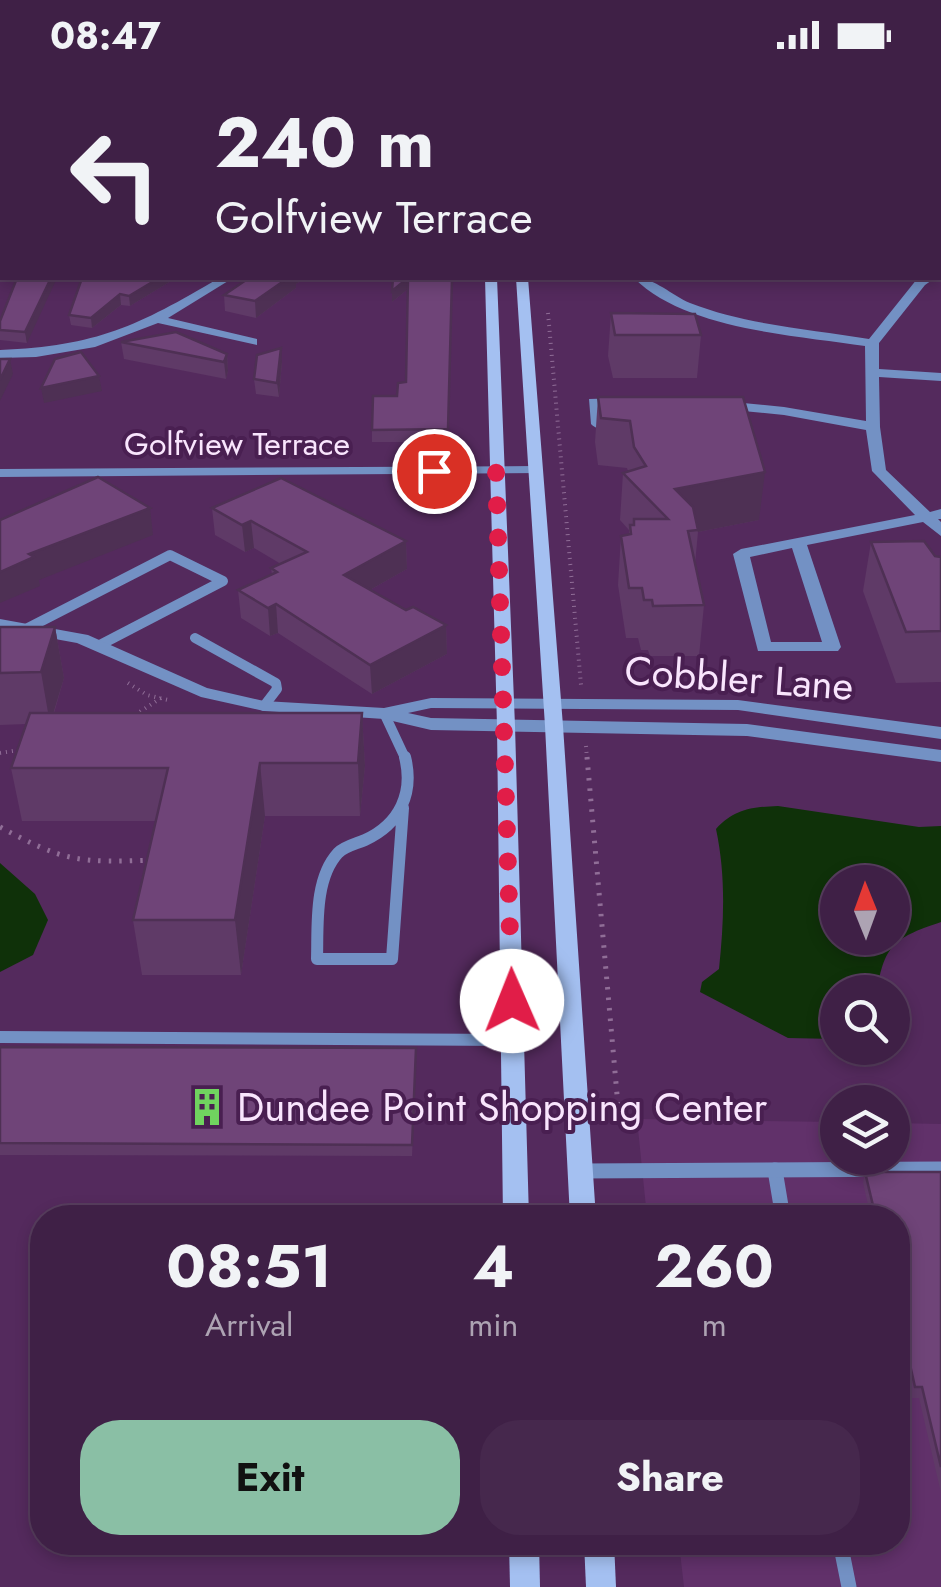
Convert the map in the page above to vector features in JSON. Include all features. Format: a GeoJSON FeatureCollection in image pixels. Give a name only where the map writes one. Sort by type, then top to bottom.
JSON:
{"type":"FeatureCollection","features":[{"type":"Feature","properties":{"kind":"main road"},"geometry":{"type":"LineString","coordinates":[[491,280],[506,702],[516,1205]]}},
{"type":"Feature","properties":{"kind":"main road"},"geometry":{"type":"LineString","coordinates":[[522,280],[582,1205]]}},
{"type":"Feature","properties":{"kind":"main road"},"geometry":{"type":"LineString","coordinates":[[524,1555],[525,1587]]}},
{"type":"Feature","properties":{"kind":"main road"},"geometry":{"type":"LineString","coordinates":[[600,1555],[601,1587]]}},
{"type":"Feature","properties":{"kind":"street"},"geometry":{"type":"LineString","coordinates":[[0,354],[87,348],[158,319],[224,280]]}},
{"type":"Feature","properties":{"kind":"street"},"geometry":{"type":"LineString","coordinates":[[643,280],[672,300],[732,318],[872,343]]}},
{"type":"Feature","properties":{"kind":"street"},"geometry":{"type":"LineString","coordinates":[[925,280],[872,343],[874,428],[879,471],[933,515],[941,532]]}},
{"type":"Feature","properties":{"kind":"street"},"geometry":{"type":"LineString","coordinates":[[158,319],[252,342]]}},
{"type":"Feature","properties":{"kind":"street"},"geometry":{"type":"LineString","coordinates":[[871,372],[941,377]]}},
{"type":"Feature","properties":{"kind":"street"},"geometry":{"type":"LineString","coordinates":[[632,402],[594,402],[598,424],[633,424]]}},
{"type":"Feature","properties":{"kind":"street"},"geometry":{"type":"LineString","coordinates":[[714,407],[874,428]]}},
{"type":"Feature","properties":{"kind":"street","name":"Golfview Terrace"},"geometry":{"type":"LineString","coordinates":[[0,473],[535,470]]}},
{"type":"Feature","properties":{"kind":"street"},"geometry":{"type":"LineString","coordinates":[[799,544],[832,646],[764,647],[741,554],[933,515]]}},
{"type":"Feature","properties":{"kind":"street"},"geometry":{"type":"LineString","coordinates":[[0,624],[98,646],[201,692],[264,706],[384,713]]}},
{"type":"Feature","properties":{"kind":"street","name":"Cobbler Lane"},"geometry":{"type":"LineString","coordinates":[[384,713],[431,703],[738,705],[941,732]]}},
{"type":"Feature","properties":{"kind":"street","name":"Cobbler Lane"},"geometry":{"type":"LineString","coordinates":[[384,713],[431,724],[747,730],[941,756]]}},
{"type":"Feature","properties":{"kind":"lane"},"geometry":{"type":"LineString","coordinates":[[28,628],[170,556],[223,581],[98,646]]}},
{"type":"Feature","properties":{"kind":"lane"},"geometry":{"type":"LineString","coordinates":[[195,638],[276,682],[277,689],[264,706]]}},
{"type":"Feature","properties":{"kind":"lane"},"geometry":{"type":"LineString","coordinates":[[384,713],[401,736],[411,776],[403,808],[392,960],[317,958],[326,875],[338,851],[375,836],[403,808]]}},
{"type":"Feature","properties":{"kind":"lane"},"geometry":{"type":"LineString","coordinates":[[0,1037],[513,1040]]}},
{"type":"Feature","properties":{"kind":"lane"},"geometry":{"type":"LineString","coordinates":[[581,1172],[941,1169]]}},
{"type":"Feature","properties":{"kind":"lane"},"geometry":{"type":"LineString","coordinates":[[775,1170],[781,1205]]}},
{"type":"Feature","properties":{"kind":"lane"},"geometry":{"type":"LineString","coordinates":[[843,1555],[849,1587]]}},
{"type":"Feature","properties":{"kind":"path"},"geometry":{"type":"LineString","coordinates":[[134,716],[161,698]]}},
{"type":"Feature","properties":{"kind":"path"},"geometry":{"type":"LineString","coordinates":[[0,753],[24,749]]}},
{"type":"Feature","properties":{"kind":"path"},"geometry":{"type":"LineString","coordinates":[[0,827],[50,854],[89,863],[167,860]]}},
{"type":"Feature","properties":{"kind":"shaded area"},"geometry":{"type":"Polygon","coordinates":[[[778,806],[919,827],[941,826],[941,922],[910,934],[910,865],[820,865],[820,955],[888,955],[880,975],[820,975],[820,1039],[788,1038],[700,992],[702,982],[719,969],[723,899],[716,829],[737,813],[778,806]]]}},
{"type":"Feature","properties":{"kind":"shaded area"},"geometry":{"type":"Polygon","coordinates":[[[0,863],[35,894],[48,920],[33,955],[0,972],[0,863]]]}},
{"type":"Feature","properties":{"kind":"shaded area"},"geometry":{"type":"Polygon","coordinates":[[[637,1119],[820,1122],[820,1175],[910,1175],[910,1123],[941,1124],[941,1587],[684,1587],[680,1555],[910,1555],[910,1205],[646,1205],[637,1119]]]}},
{"type":"Feature","properties":{"kind":"building"},"geometry":{"type":"Polygon","coordinates":[[[16,280],[50,280],[25,332],[0,330],[16,280]]]}},
{"type":"Feature","properties":{"kind":"building"},"geometry":{"type":"Polygon","coordinates":[[[81,280],[156,280],[129,296],[120,294],[91,318],[69,315],[81,280]]]}},
{"type":"Feature","properties":{"kind":"building"},"geometry":{"type":"Polygon","coordinates":[[[246,280],[285,280],[255,301],[224,295],[246,280]]]}},
{"type":"Feature","properties":{"kind":"building"},"geometry":{"type":"Polygon","coordinates":[[[393,280],[406,280],[392,291],[393,280]]]}},
{"type":"Feature","properties":{"kind":"building"},"geometry":{"type":"Polygon","coordinates":[[[408,280],[452,280],[448,429],[372,430],[373,396],[397,396],[398,383],[406,382],[408,280]]]}},
{"type":"Feature","properties":{"kind":"building"},"geometry":{"type":"Polygon","coordinates":[[[611,313],[695,314],[701,335],[615,335],[611,313]]]}},
{"type":"Feature","properties":{"kind":"building"},"geometry":{"type":"Polygon","coordinates":[[[176,332],[227,354],[224,362],[121,342],[176,332]]]}},
{"type":"Feature","properties":{"kind":"building"},"geometry":{"type":"Polygon","coordinates":[[[281,348],[277,383],[254,379],[257,355],[281,348]]]}},
{"type":"Feature","properties":{"kind":"building"},"geometry":{"type":"Polygon","coordinates":[[[81,352],[99,376],[41,388],[55,359],[81,352]]]}},
{"type":"Feature","properties":{"kind":"building"},"geometry":{"type":"Polygon","coordinates":[[[0,359],[10,359],[0,380],[0,359]]]}},
{"type":"Feature","properties":{"kind":"building"},"geometry":{"type":"Polygon","coordinates":[[[598,397],[743,397],[765,472],[675,489],[693,507],[698,530],[688,531],[704,605],[653,606],[652,600],[644,600],[642,588],[629,588],[621,536],[631,534],[634,519],[668,519],[623,473],[646,466],[634,447],[630,421],[601,418],[598,397]]]}},
{"type":"Feature","properties":{"kind":"building"},"geometry":{"type":"Polygon","coordinates":[[[98,477],[150,508],[29,554],[34,557],[0,572],[0,520],[98,477]]]}},
{"type":"Feature","properties":{"kind":"building"},"geometry":{"type":"Polygon","coordinates":[[[281,478],[406,541],[344,575],[406,610],[413,607],[446,625],[370,665],[276,604],[268,608],[238,590],[277,572],[271,568],[307,552],[251,521],[242,525],[212,508],[281,478]]]}},
{"type":"Feature","properties":{"kind":"building"},"geometry":{"type":"Polygon","coordinates":[[[924,541],[935,556],[941,557],[941,631],[906,632],[871,542],[924,541]]]}},
{"type":"Feature","properties":{"kind":"building"},"geometry":{"type":"Polygon","coordinates":[[[0,627],[55,627],[41,672],[0,673],[0,627]]]}},
{"type":"Feature","properties":{"kind":"building"},"geometry":{"type":"Polygon","coordinates":[[[30,713],[362,713],[358,763],[260,763],[235,920],[133,920],[168,768],[11,768],[30,713]]]}},
{"type":"Feature","properties":{"kind":"building","name":"Dundee Point Shopping Center"},"geometry":{"type":"Polygon","coordinates":[[[0,1047],[416,1048],[412,1145],[0,1143],[0,1047]]]}},
{"type":"Feature","properties":{"kind":"building"},"geometry":{"type":"Polygon","coordinates":[[[941,1172],[941,1467],[922,1387],[915,1387],[910,1365],[910,1205],[873,1205],[866,1175],[941,1172]]]}},
{"type":"Feature","properties":{"kind":"place","name":"Dundee Point Shopping Center"},"geometry":{"type":"Point","coordinates":[207,1107]}},
{"type":"Feature","properties":{"kind":"route"},"geometry":{"type":"LineString","coordinates":[[434,471],[496,470],[512,1001]]}}]}
